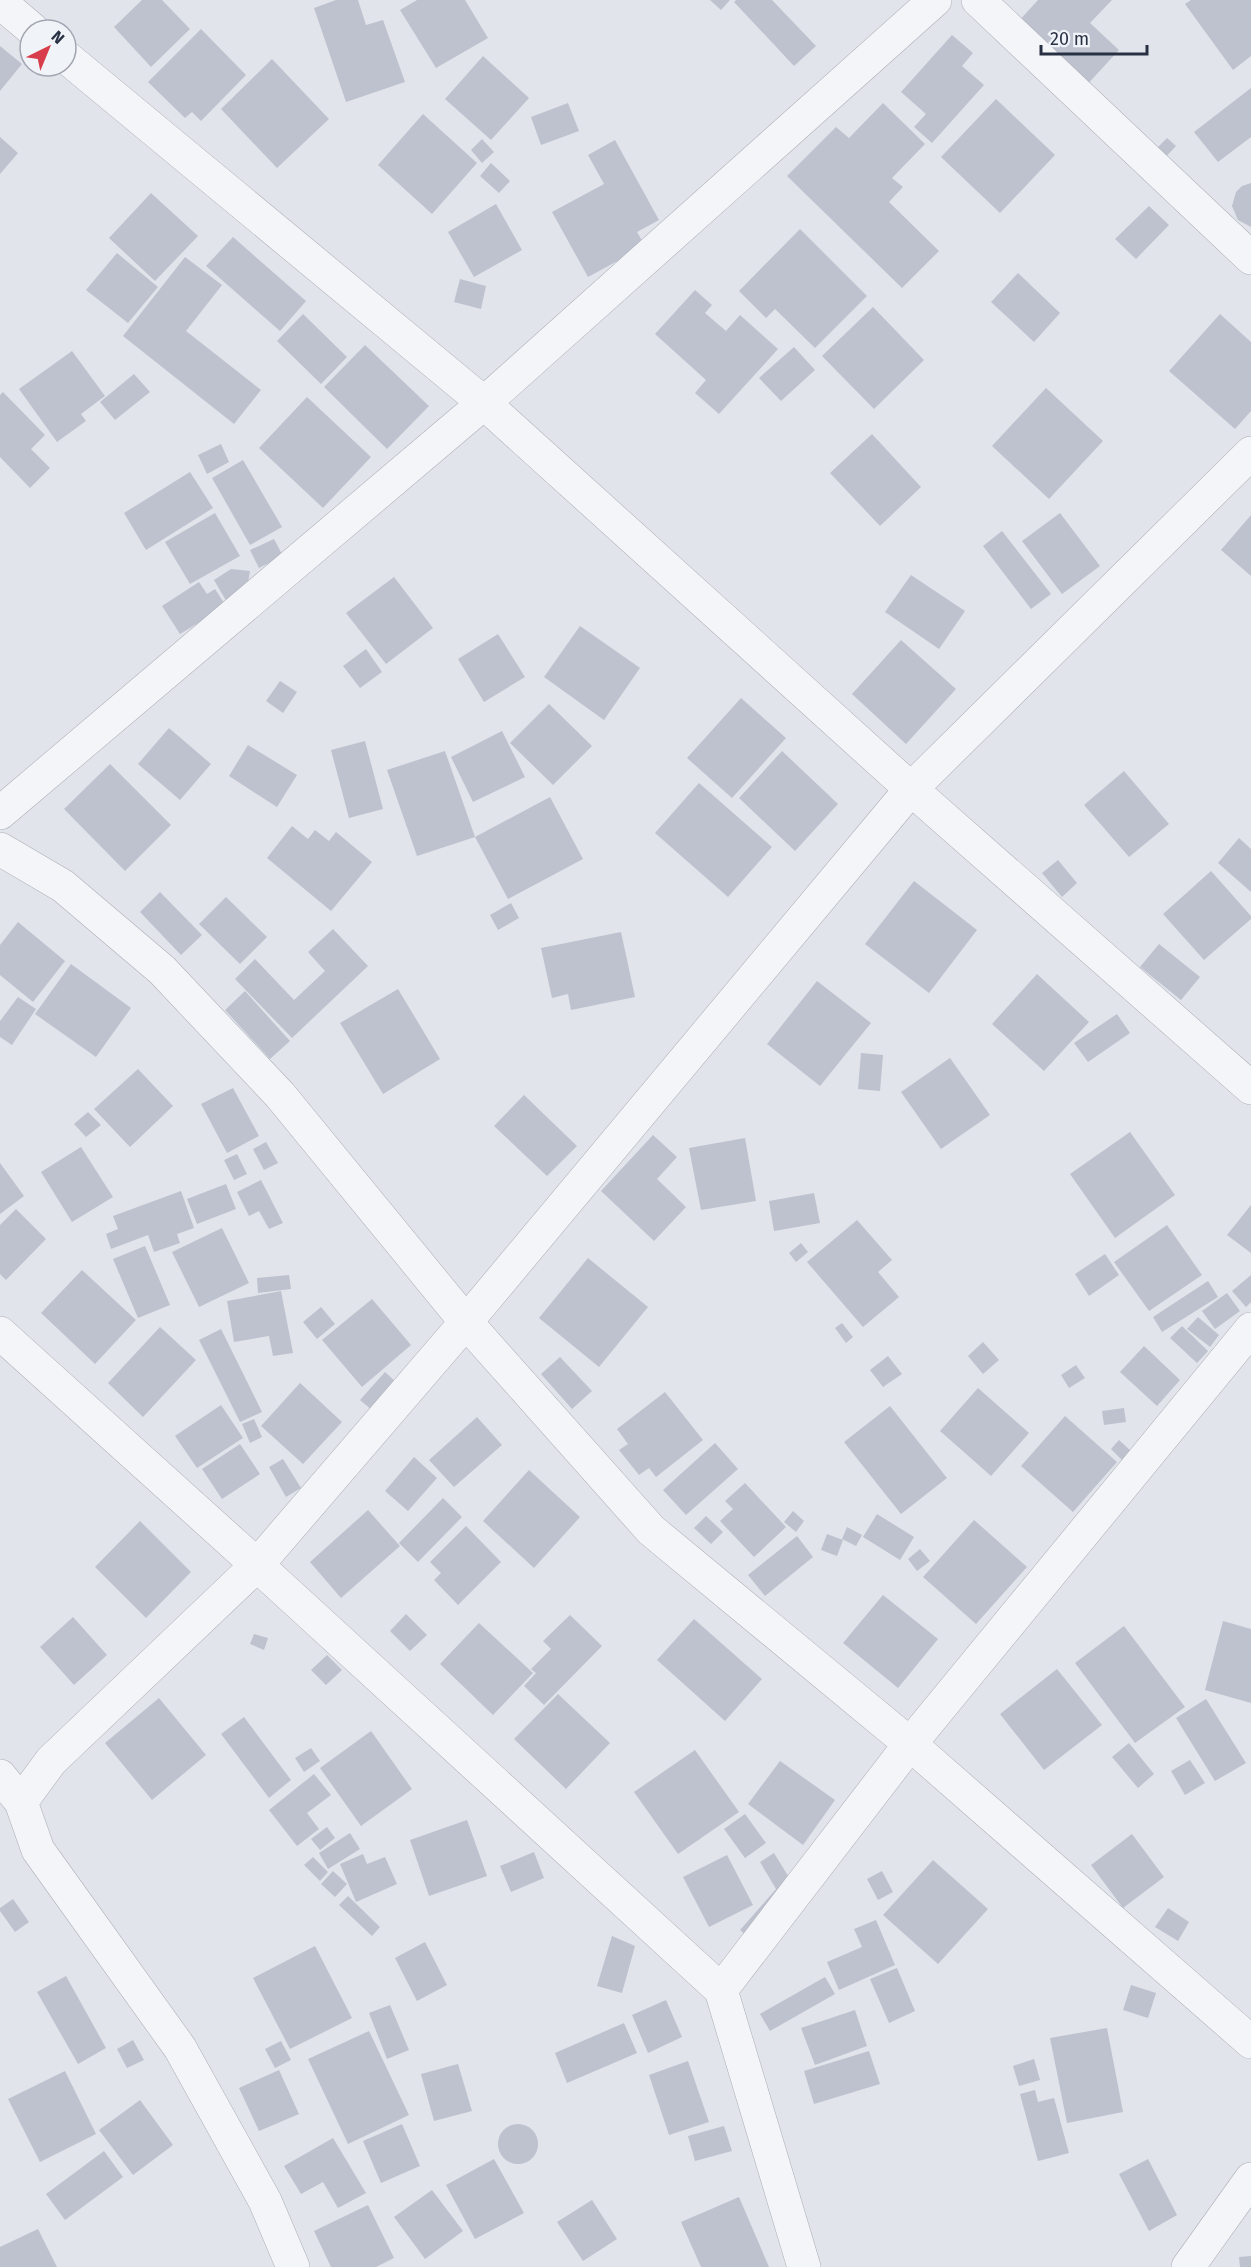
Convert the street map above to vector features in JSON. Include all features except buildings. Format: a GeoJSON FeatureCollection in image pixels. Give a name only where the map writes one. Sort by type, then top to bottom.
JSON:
{"type":"FeatureCollection","features":[{"type":"Feature","properties":{"kind":"street"},"geometry":{"type":"LineString","coordinates":[[0,813],[484,403],[934,0]]}},
{"type":"Feature","properties":{"kind":"street"},"geometry":{"type":"LineString","coordinates":[[978,0],[1251,258]]}},
{"type":"Feature","properties":{"kind":"street"},"geometry":{"type":"LineString","coordinates":[[0,2],[19,18]]}},
{"type":"Feature","properties":{"kind":"street"},"geometry":{"type":"LineString","coordinates":[[78,67],[484,403],[911,789],[1251,1088]]}},
{"type":"Feature","properties":{"kind":"street"},"geometry":{"type":"LineString","coordinates":[[21,1802],[51,1761],[257,1565],[466,1322],[911,789],[1251,453]]}},
{"type":"Feature","properties":{"kind":"street"},"geometry":{"type":"LineString","coordinates":[[0,849],[63,886],[162,970],[280,1095],[466,1322],[651,1530],[910,1744],[1251,2042]]}},
{"type":"Feature","properties":{"kind":"street"},"geometry":{"type":"LineString","coordinates":[[722,1990],[910,1744],[1251,1329]]}},
{"type":"Feature","properties":{"kind":"street"},"geometry":{"type":"LineString","coordinates":[[0,1333],[722,1990],[804,2267]]}},
{"type":"Feature","properties":{"kind":"street"},"geometry":{"type":"LineString","coordinates":[[0,1776],[21,1802],[38,1850],[180,2048],[265,2201],[293,2267]]}},
{"type":"Feature","properties":{"kind":"street"},"geometry":{"type":"LineString","coordinates":[[1188,2267],[1251,2179]]}}]}
